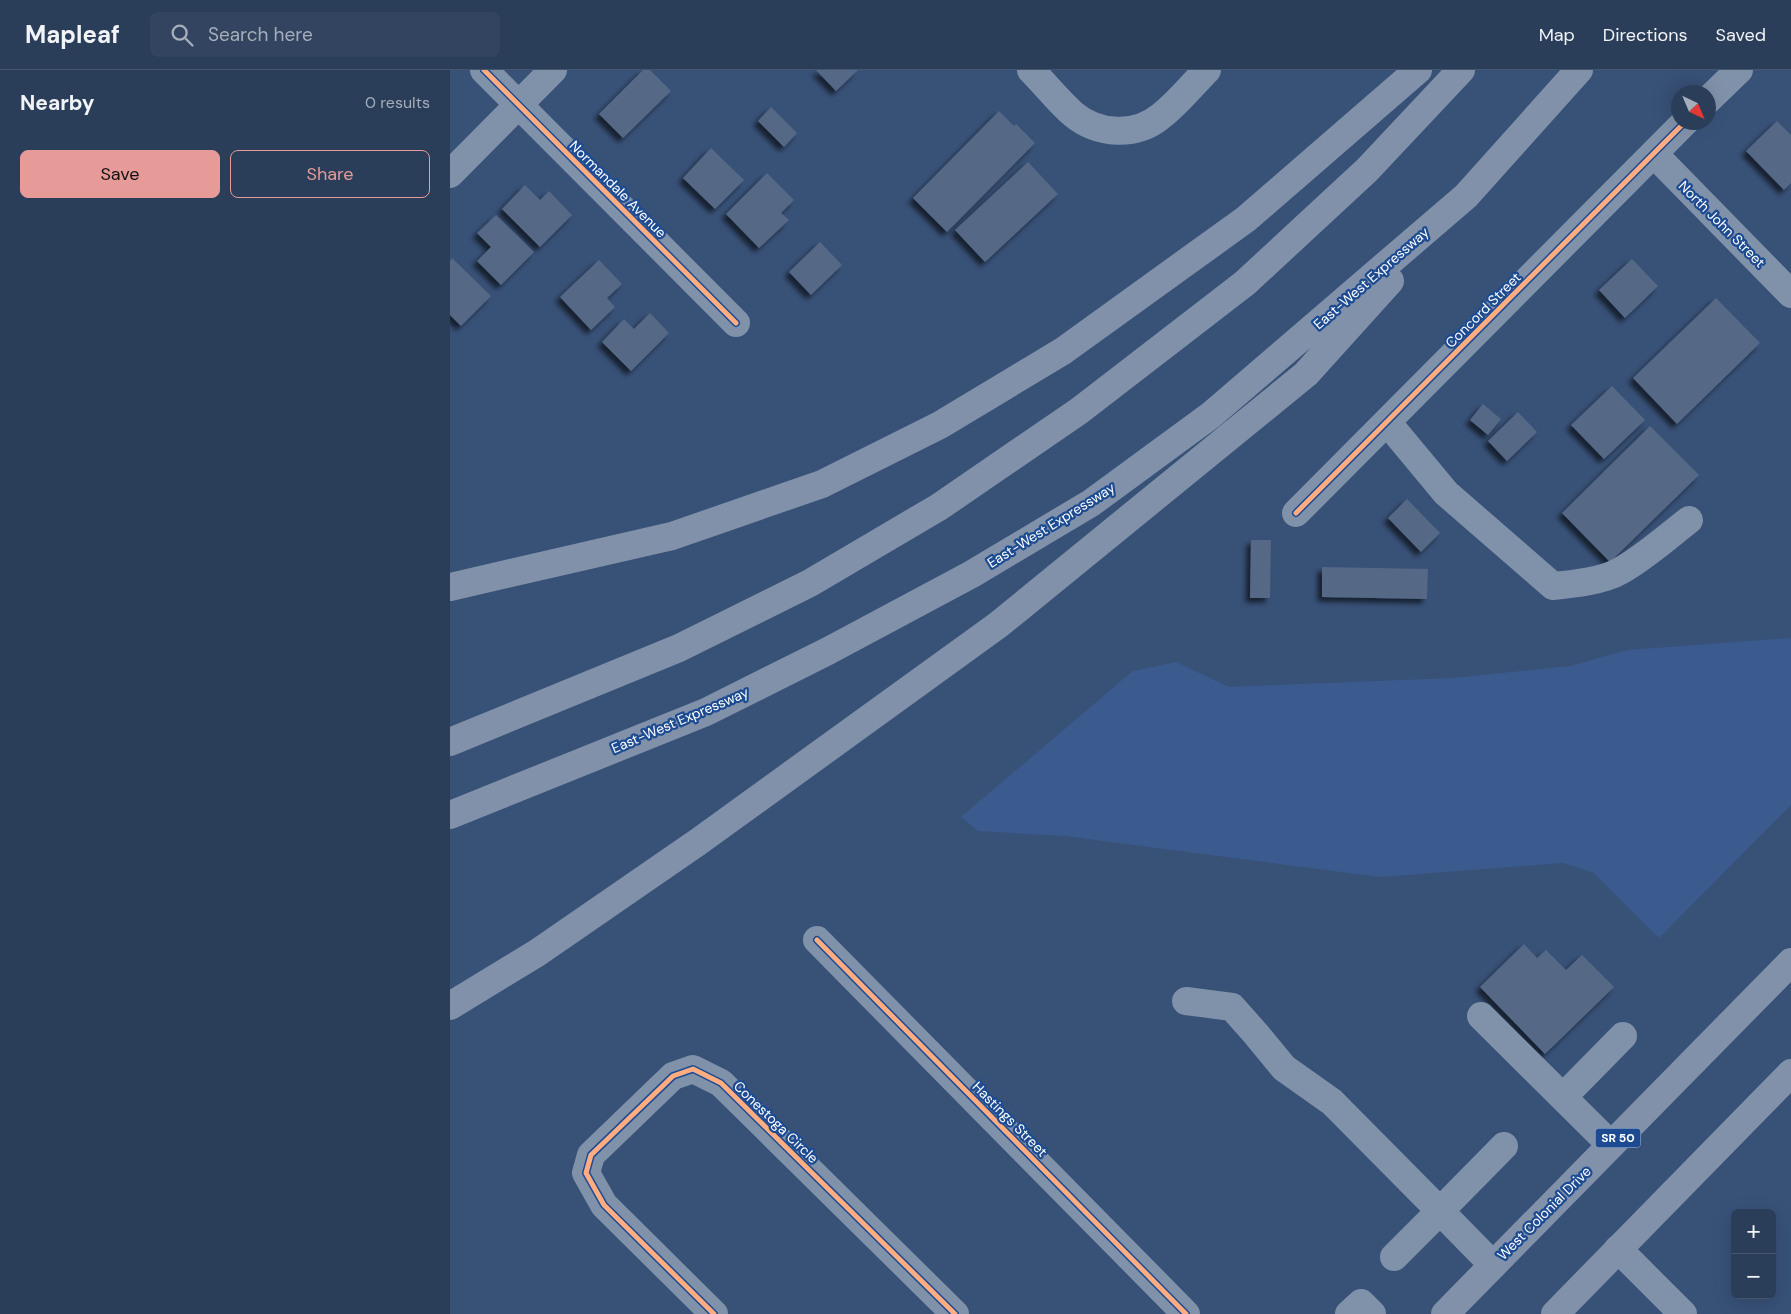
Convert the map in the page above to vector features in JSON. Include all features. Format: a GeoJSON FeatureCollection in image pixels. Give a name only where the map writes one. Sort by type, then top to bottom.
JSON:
{"type":"FeatureCollection","features":[{"type":"Feature","properties":{"kind":"highway"},"geometry":{"type":"LineString","coordinates":[[450,587],[672,536],[822,484],[940,425],[1063,351],[1246,219],[1418,70]]}},
{"type":"Feature","properties":{"kind":"highway"},"geometry":{"type":"LineString","coordinates":[[450,742],[679,648],[810,583],[939,507],[1079,411],[1245,283],[1366,170],[1461,70]]}},
{"type":"Feature","properties":{"kind":"highway","name":"East-West Expressway"},"geometry":{"type":"LineString","coordinates":[[450,815],[706,712],[828,651],[972,574],[1091,503],[1211,415],[1466,196],[1579,70]]}},
{"type":"Feature","properties":{"kind":"highway"},"geometry":{"type":"LineString","coordinates":[[450,1006],[537,953],[698,842],[998,625],[1306,374],[1466,196]]}},
{"type":"Feature","properties":{"kind":"highway","name":"West Colonial Drive"},"geometry":{"type":"LineString","coordinates":[[1445,1314],[1791,962]]}},
{"type":"Feature","properties":{"kind":"highway"},"geometry":{"type":"LineString","coordinates":[[1555,1314],[1791,1073]]}},
{"type":"Feature","properties":{"kind":"street","name":"Normandale Avenue"},"geometry":{"type":"LineString","coordinates":[[484,70],[736,323]]}},
{"type":"Feature","properties":{"kind":"street"},"geometry":{"type":"LineString","coordinates":[[450,174],[553,70]]}},
{"type":"Feature","properties":{"kind":"street"},"geometry":{"type":"LineString","coordinates":[[1031,70],[1074,115],[1093,126],[1116,132],[1138,129],[1160,117],[1207,70]]}},
{"type":"Feature","properties":{"kind":"street"},"geometry":{"type":"LineString","coordinates":[[1716,92],[1738,70]]}},
{"type":"Feature","properties":{"kind":"street","name":"Concord Street"},"geometry":{"type":"LineString","coordinates":[[1296,513],[1677,130]]}},
{"type":"Feature","properties":{"kind":"street","name":"North John Street"},"geometry":{"type":"LineString","coordinates":[[1654,154],[1791,294]]}},
{"type":"Feature","properties":{"kind":"street"},"geometry":{"type":"LineString","coordinates":[[1387,422],[1446,493],[1552,586],[1578,584],[1619,572],[1689,520]]}},
{"type":"Feature","properties":{"kind":"street","name":"Hastings Street"},"geometry":{"type":"LineString","coordinates":[[817,940],[1186,1314]]}},
{"type":"Feature","properties":{"kind":"street"},"geometry":{"type":"LineString","coordinates":[[1186,1001],[1232,1007],[1284,1068],[1332,1102],[1494,1265]]}},
{"type":"Feature","properties":{"kind":"street"},"geometry":{"type":"LineString","coordinates":[[1481,1016],[1611,1145]]}},
{"type":"Feature","properties":{"kind":"street"},"geometry":{"type":"LineString","coordinates":[[1563,1097],[1623,1036]]}},
{"type":"Feature","properties":{"kind":"street","name":"Conestoga Circle"},"geometry":{"type":"LineString","coordinates":[[714,1314],[604,1205],[586,1173],[591,1155],[598,1148],[673,1076],[693,1069],[721,1083],[955,1314]]}},
{"type":"Feature","properties":{"kind":"street"},"geometry":{"type":"LineString","coordinates":[[1394,1257],[1504,1146]]}},
{"type":"Feature","properties":{"kind":"street"},"geometry":{"type":"LineString","coordinates":[[1618,1249],[1684,1314]]}},
{"type":"Feature","properties":{"kind":"street"},"geometry":{"type":"LineString","coordinates":[[1349,1314],[1361,1303],[1372,1314]]}},
{"type":"Feature","properties":{"kind":"water"},"geometry":{"type":"Polygon","coordinates":[[[1791,638],[1791,805],[1659,938],[1594,873],[1563,863],[1380,877],[1065,836],[978,831],[961,817],[1133,671],[1176,662],[1229,687],[1454,678],[1570,666],[1628,650],[1791,638]]]}},
{"type":"Feature","properties":{"kind":"building"},"geometry":{"type":"Polygon","coordinates":[[[643,70],[650,70],[671,91],[623,138],[599,114],[643,70]]]}},
{"type":"Feature","properties":{"kind":"building"},"geometry":{"type":"Polygon","coordinates":[[[816,70],[858,70],[836,91],[816,70]]]}},
{"type":"Feature","properties":{"kind":"building"},"geometry":{"type":"Polygon","coordinates":[[[771,107],[797,133],[784,147],[758,121],[771,107]]]}},
{"type":"Feature","properties":{"kind":"building"},"geometry":{"type":"Polygon","coordinates":[[[999,111],[1014,126],[1016,124],[1035,143],[947,232],[913,198],[999,111]]]}},
{"type":"Feature","properties":{"kind":"building"},"geometry":{"type":"Polygon","coordinates":[[[1777,121],[1791,135],[1791,183],[1784,190],[1746,151],[1777,121]]]}},
{"type":"Feature","properties":{"kind":"building"},"geometry":{"type":"Polygon","coordinates":[[[711,148],[744,180],[715,209],[683,178],[711,148]]]}},
{"type":"Feature","properties":{"kind":"building"},"geometry":{"type":"Polygon","coordinates":[[[1028,162],[1058,194],[985,262],[955,230],[1028,162]]]}},
{"type":"Feature","properties":{"kind":"building"},"geometry":{"type":"Polygon","coordinates":[[[767,173],[794,200],[781,213],[789,220],[759,248],[726,214],[767,173]]]}},
{"type":"Feature","properties":{"kind":"building"},"geometry":{"type":"Polygon","coordinates":[[[525,185],[540,200],[549,191],[572,215],[540,247],[502,209],[525,185]]]}},
{"type":"Feature","properties":{"kind":"building"},"geometry":{"type":"Polygon","coordinates":[[[496,215],[534,252],[501,285],[477,261],[491,247],[477,233],[496,215]]]}},
{"type":"Feature","properties":{"kind":"building"},"geometry":{"type":"Polygon","coordinates":[[[820,242],[842,265],[811,295],[789,272],[820,242]]]}},
{"type":"Feature","properties":{"kind":"building"},"geometry":{"type":"Polygon","coordinates":[[[452,258],[491,296],[461,326],[450,315],[450,261],[452,258]]]}},
{"type":"Feature","properties":{"kind":"building"},"geometry":{"type":"Polygon","coordinates":[[[1632,259],[1658,286],[1625,318],[1599,290],[1632,259]]]}},
{"type":"Feature","properties":{"kind":"building"},"geometry":{"type":"Polygon","coordinates":[[[599,260],[622,284],[607,298],[615,307],[591,330],[560,297],[599,260]]]}},
{"type":"Feature","properties":{"kind":"building"},"geometry":{"type":"Polygon","coordinates":[[[1716,298],[1760,343],[1677,424],[1633,378],[1716,298]]]}},
{"type":"Feature","properties":{"kind":"building"},"geometry":{"type":"Polygon","coordinates":[[[650,313],[669,333],[631,371],[602,342],[624,319],[634,329],[650,313]]]}},
{"type":"Feature","properties":{"kind":"building"},"geometry":{"type":"Polygon","coordinates":[[[1612,386],[1645,420],[1604,459],[1571,425],[1612,386]]]}},
{"type":"Feature","properties":{"kind":"building"},"geometry":{"type":"Polygon","coordinates":[[[1483,404],[1501,419],[1488,435],[1470,420],[1483,404]]]}},
{"type":"Feature","properties":{"kind":"building"},"geometry":{"type":"Polygon","coordinates":[[[1518,412],[1537,432],[1507,461],[1488,441],[1518,412]]]}},
{"type":"Feature","properties":{"kind":"building"},"geometry":{"type":"Polygon","coordinates":[[[1650,426],[1699,475],[1610,562],[1562,513],[1650,426]]]}},
{"type":"Feature","properties":{"kind":"building"},"geometry":{"type":"Polygon","coordinates":[[[1407,499],[1440,533],[1421,552],[1388,518],[1407,499]]]}},
{"type":"Feature","properties":{"kind":"building"},"geometry":{"type":"Polygon","coordinates":[[[1251,540],[1271,540],[1270,598],[1250,598],[1251,540]]]}},
{"type":"Feature","properties":{"kind":"building"},"geometry":{"type":"Polygon","coordinates":[[[1322,567],[1428,569],[1427,599],[1322,597],[1322,567]]]}},
{"type":"Feature","properties":{"kind":"building"},"geometry":{"type":"Polygon","coordinates":[[[1524,944],[1537,958],[1546,950],[1566,970],[1582,955],[1614,987],[1545,1054],[1480,987],[1524,944]]]}},
{"type":"Feature","properties":{"kind":"cycle path"},"geometry":{"type":"LineString","coordinates":[[484,70],[736,323]]}},
{"type":"Feature","properties":{"kind":"cycle path"},"geometry":{"type":"LineString","coordinates":[[1296,513],[1677,130]]}},
{"type":"Feature","properties":{"kind":"cycle path"},"geometry":{"type":"LineString","coordinates":[[817,940],[1186,1314]]}},
{"type":"Feature","properties":{"kind":"cycle path"},"geometry":{"type":"LineString","coordinates":[[714,1314],[604,1205],[586,1173],[591,1155],[673,1076],[693,1069],[721,1083],[955,1314]]}}]}
